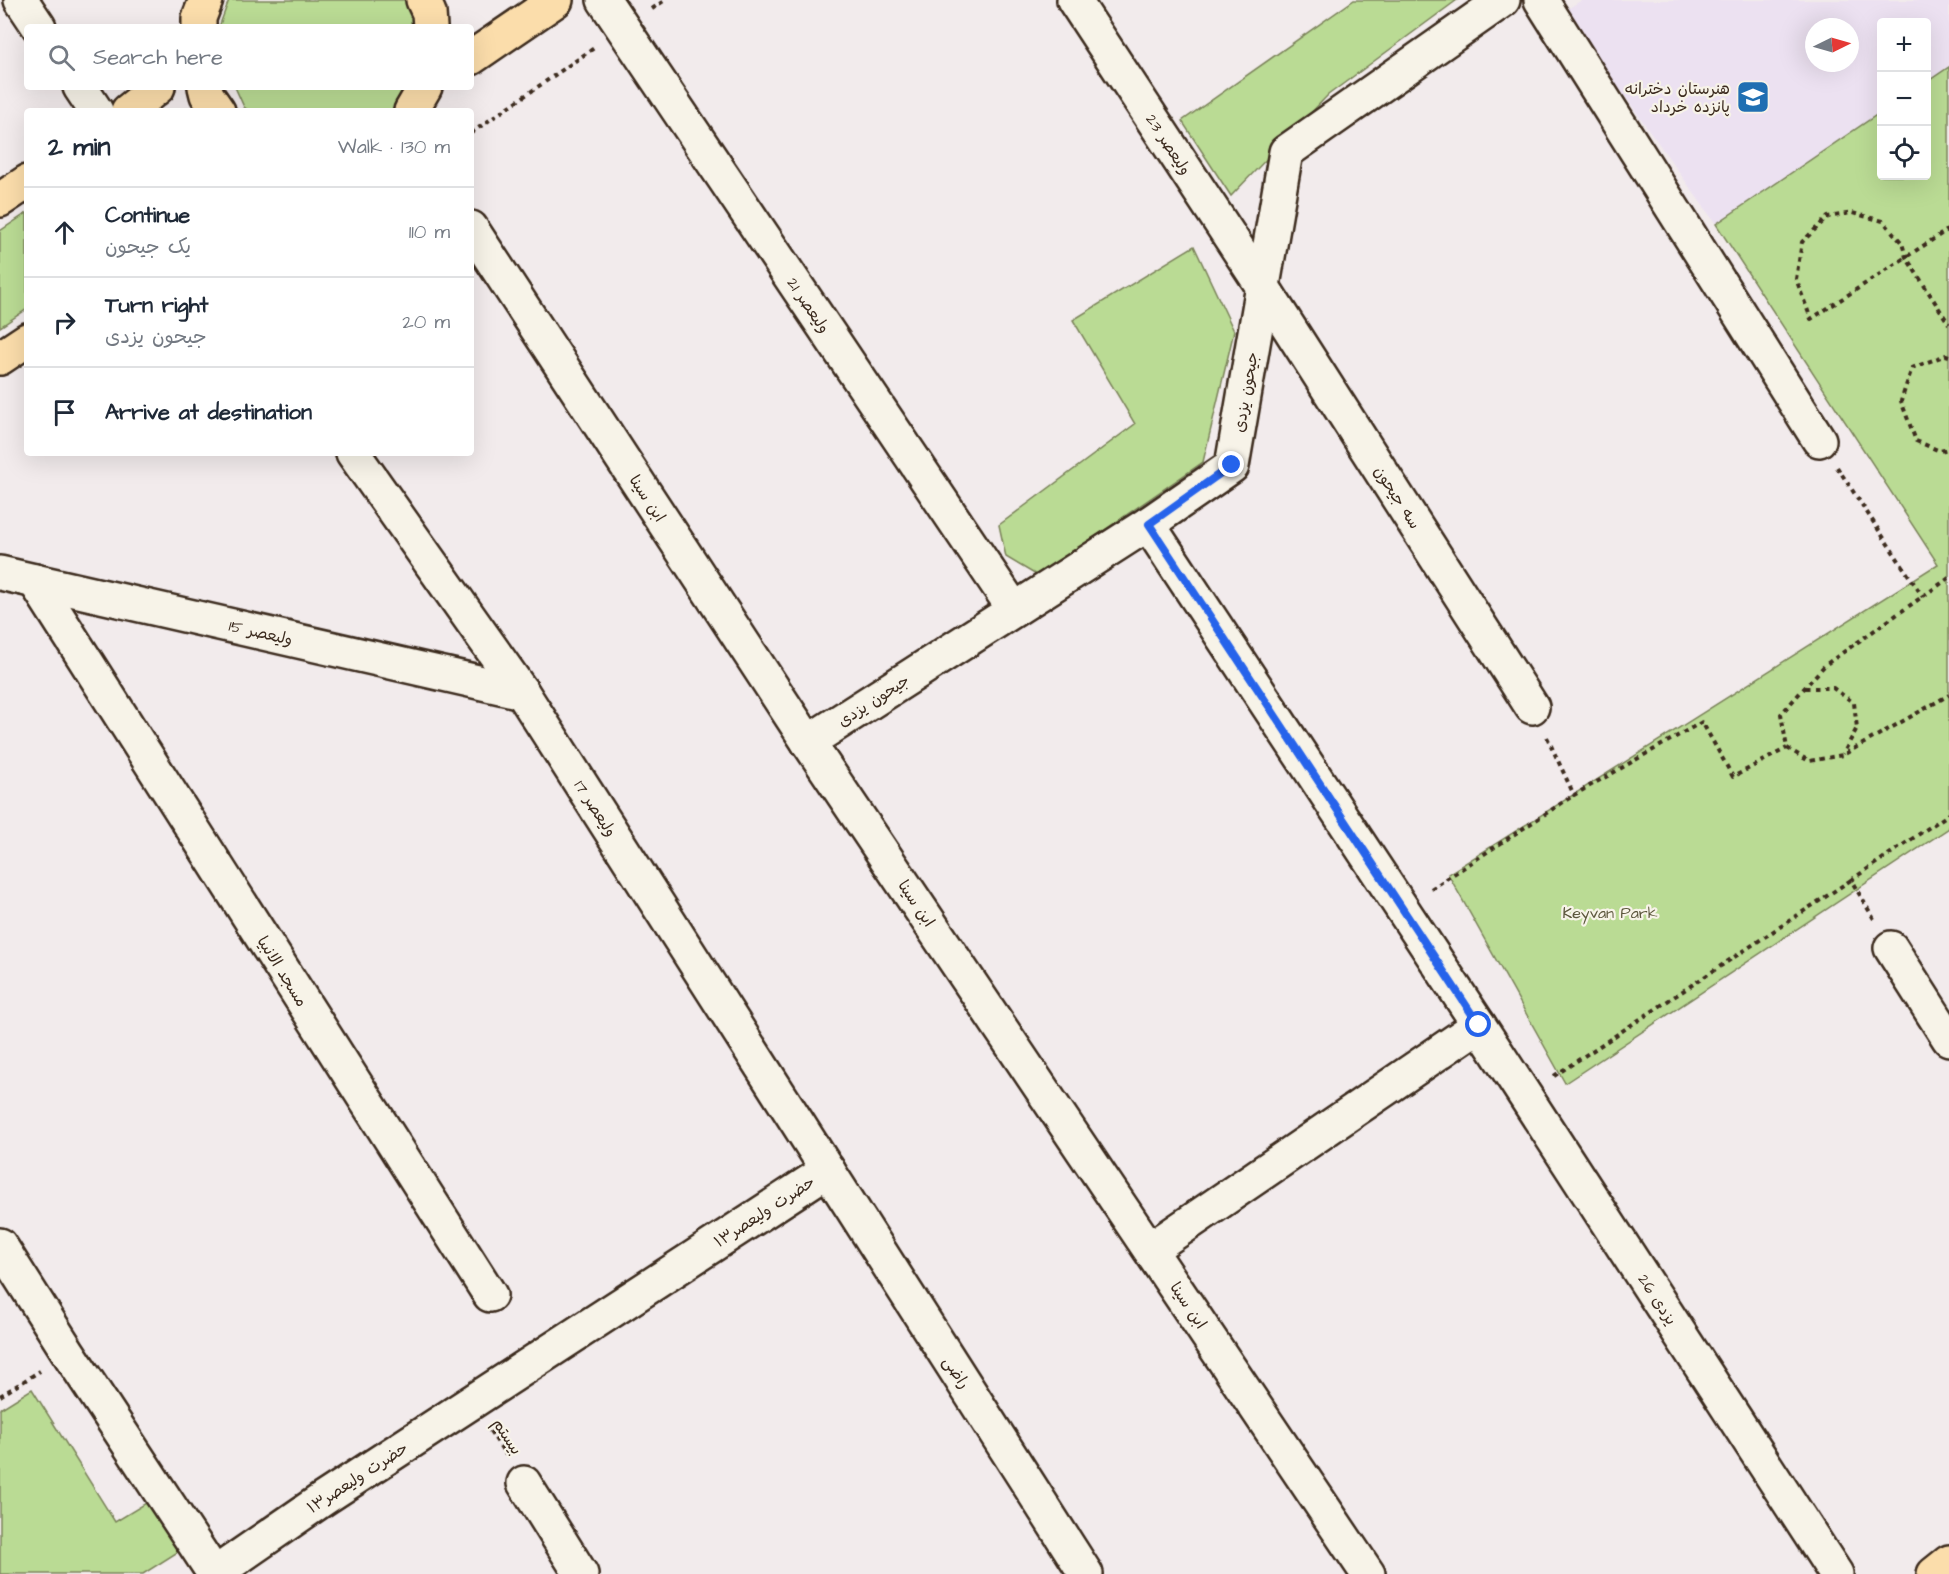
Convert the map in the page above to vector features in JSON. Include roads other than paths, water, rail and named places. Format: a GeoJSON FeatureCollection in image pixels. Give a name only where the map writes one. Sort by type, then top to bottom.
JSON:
{"type":"FeatureCollection","features":[{"type":"Feature","properties":{"kind":"main road"},"geometry":{"type":"LineString","coordinates":[[423,0],[429,13],[430,24]]}},
{"type":"Feature","properties":{"kind":"main road"},"geometry":{"type":"LineString","coordinates":[[474,56],[556,0]]}},
{"type":"Feature","properties":{"kind":"main road"},"geometry":{"type":"LineString","coordinates":[[132,108],[154,90]]}},
{"type":"Feature","properties":{"kind":"main road"},"geometry":{"type":"LineString","coordinates":[[206,90],[216,108]]}},
{"type":"Feature","properties":{"kind":"main road"},"geometry":{"type":"LineString","coordinates":[[0,200],[24,184]]}},
{"type":"Feature","properties":{"kind":"main road"},"geometry":{"type":"LineString","coordinates":[[0,358],[24,342]]}},
{"type":"Feature","properties":{"kind":"main road"},"geometry":{"type":"LineString","coordinates":[[1934,1574],[1949,1562]]}},
{"type":"Feature","properties":{"kind":"street"},"geometry":{"type":"LineString","coordinates":[[21,0],[37,24]]}},
{"type":"Feature","properties":{"kind":"street","name":"ولیعصر 21"},"geometry":{"type":"LineString","coordinates":[[604,0],[1014,609]]}},
{"type":"Feature","properties":{"kind":"street","name":"ولیعصر 23"},"geometry":{"type":"LineString","coordinates":[[1074,0],[1263,287]]}},
{"type":"Feature","properties":{"kind":"street","name":"جیحون یزدی"},"geometry":{"type":"LineString","coordinates":[[808,742],[1149,524],[1232,465],[1286,152],[1503,0]]}},
{"type":"Feature","properties":{"kind":"street"},"geometry":{"type":"LineString","coordinates":[[1541,0],[1819,440]]}},
{"type":"Feature","properties":{"kind":"street"},"geometry":{"type":"LineString","coordinates":[[82,90],[94,108]]}},
{"type":"Feature","properties":{"kind":"street","name":"ابن سینا"},"geometry":{"type":"LineString","coordinates":[[474,233],[808,742],[1368,1574]]}},
{"type":"Feature","properties":{"kind":"street","name":"سه جیحون"},"geometry":{"type":"LineString","coordinates":[[1263,287],[1532,707]]}},
{"type":"Feature","properties":{"kind":"street","name":"ولیعصر 17"},"geometry":{"type":"LineString","coordinates":[[354,456],[522,692],[828,1170]]}},
{"type":"Feature","properties":{"kind":"street","name":"یزدی 26"},"geometry":{"type":"LineString","coordinates":[[1149,524],[1479,1025],[1836,1574]]}},
{"type":"Feature","properties":{"kind":"street","name":"ولیعصر 15"},"geometry":{"type":"LineString","coordinates":[[0,573],[522,692]]}},
{"type":"Feature","properties":{"kind":"street","name":"مسجد الانبیا"},"geometry":{"type":"LineString","coordinates":[[34,581],[489,1295]]}},
{"type":"Feature","properties":{"kind":"street"},"geometry":{"type":"LineString","coordinates":[[1891,948],[1949,1039]]}},
{"type":"Feature","properties":{"kind":"street"},"geometry":{"type":"LineString","coordinates":[[1150,1248],[1479,1025]]}},
{"type":"Feature","properties":{"kind":"street","name":"حضرت ولیعصر۱۳"},"geometry":{"type":"LineString","coordinates":[[0,1245],[68,1353],[209,1566],[214,1570],[223,1568],[472,1402],[828,1170]]}},
{"type":"Feature","properties":{"kind":"street","name":"راضی"},"geometry":{"type":"LineString","coordinates":[[828,1170],[1086,1574]]}},
{"type":"Feature","properties":{"kind":"street"},"geometry":{"type":"LineString","coordinates":[[524,1483],[581,1574]]}},
{"type":"Feature","properties":{"kind":"place","name":"هنرستان دخترانه پانزده خرداد"},"geometry":{"type":"Point","coordinates":[1753,97]}},
{"type":"Feature","properties":{"kind":"park label","name":"Keyvan Park"},"geometry":{"type":"Point","coordinates":[1610,912]}}]}
